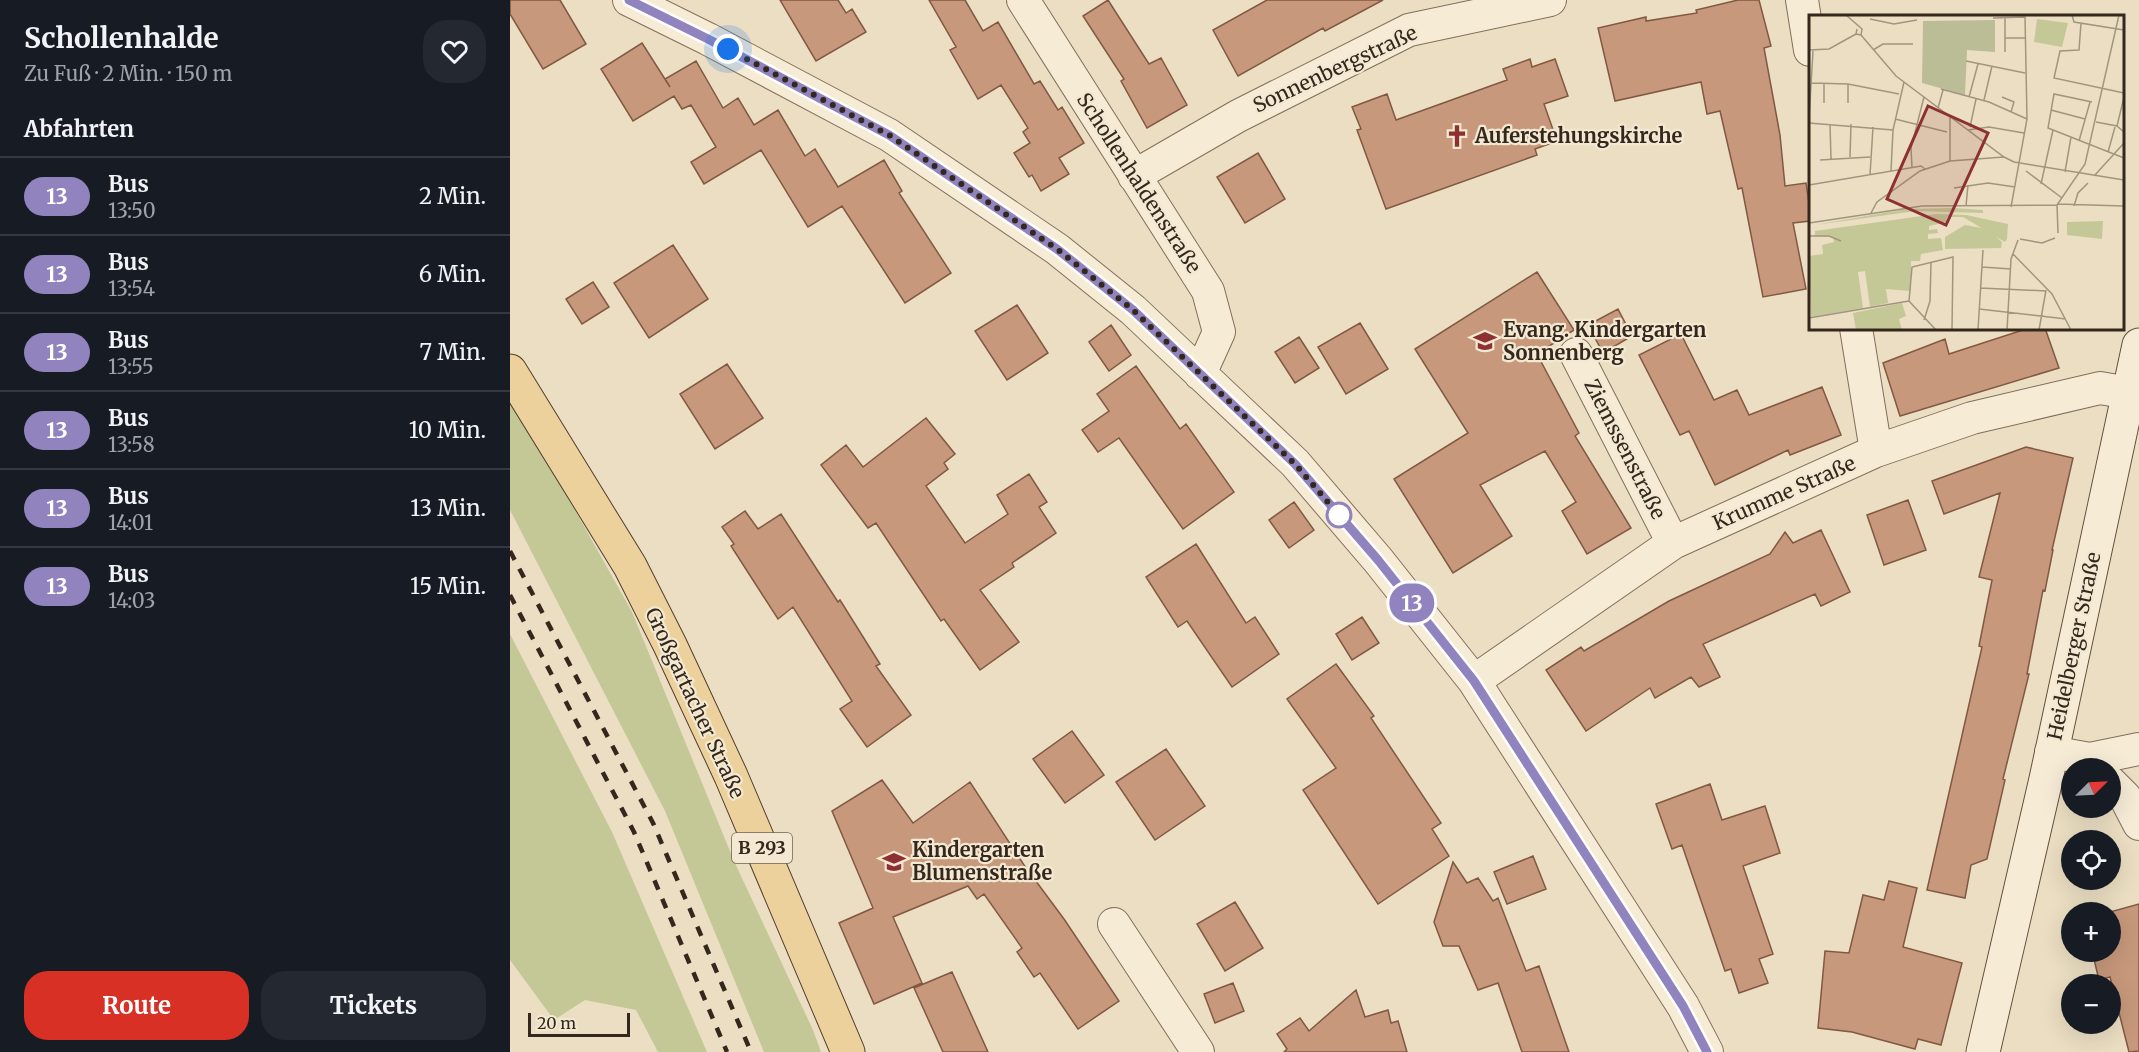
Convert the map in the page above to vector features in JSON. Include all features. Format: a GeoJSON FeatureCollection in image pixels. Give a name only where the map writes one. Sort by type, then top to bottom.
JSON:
{"type":"FeatureCollection","features":[{"type":"Feature","properties":{"kind":"main road","name":"Heidelberger Straße"},"geometry":{"type":"LineString","coordinates":[[1983,1052],[2139,345]]}},
{"type":"Feature","properties":{"kind":"main road","name":"Großgartacher Straße"},"geometry":{"type":"LineString","coordinates":[[510,371],[630,566],[670,645],[731,776],[849,1052]]}},
{"type":"Feature","properties":{"kind":"street"},"geometry":{"type":"LineString","coordinates":[[629,0],[889,135],[1057,249],[1133,310],[1295,464],[1378,560],[1474,681],[1683,1006],[1707,1052]]}},
{"type":"Feature","properties":{"kind":"street","name":"Schollenhaldenstraße"},"geometry":{"type":"LineString","coordinates":[[1023,0],[1208,291],[1219,332],[1200,374]]}},
{"type":"Feature","properties":{"kind":"street","name":"Sonnenbergstraße"},"geometry":{"type":"LineString","coordinates":[[1134,176],[1238,116],[1409,30],[1550,0]]}},
{"type":"Feature","properties":{"kind":"street"},"geometry":{"type":"LineString","coordinates":[[1802,0],[1809,44]]}},
{"type":"Feature","properties":{"kind":"street"},"geometry":{"type":"LineString","coordinates":[[1856,330],[1876,451]]}},
{"type":"Feature","properties":{"kind":"street","name":"Ziemssenstraße"},"geometry":{"type":"LineString","coordinates":[[1576,354],[1673,543]]}},
{"type":"Feature","properties":{"kind":"street","name":"Krumme Straße"},"geometry":{"type":"LineString","coordinates":[[1474,681],[1673,543],[1876,451],[1995,412],[2100,388],[2129,393]]}},
{"type":"Feature","properties":{"kind":"street"},"geometry":{"type":"LineString","coordinates":[[2121,758],[2139,749]]}},
{"type":"Feature","properties":{"kind":"street"},"geometry":{"type":"LineString","coordinates":[[2051,752],[2067,758]]}},
{"type":"Feature","properties":{"kind":"street"},"geometry":{"type":"LineString","coordinates":[[2121,793],[2139,824]]}},
{"type":"Feature","properties":{"kind":"street"},"geometry":{"type":"LineString","coordinates":[[1114,924],[1198,1052]]}},
{"type":"Feature","properties":{"kind":"green space"},"geometry":{"type":"Polygon","coordinates":[[[510,394],[632,612],[734,861],[813,1030],[821,1052],[764,1052],[665,811],[510,510],[510,394]]]}},
{"type":"Feature","properties":{"kind":"green space"},"geometry":{"type":"Polygon","coordinates":[[[510,634],[612,832],[707,1052],[658,1052],[636,1010],[585,1000],[554,1020],[510,960],[510,634]]]}},
{"type":"Feature","properties":{"kind":"building"},"geometry":{"type":"Polygon","coordinates":[[[510,0],[560,0],[586,44],[543,69],[510,14],[510,0]]]}},
{"type":"Feature","properties":{"kind":"building"},"geometry":{"type":"Polygon","coordinates":[[[780,0],[838,0],[846,13],[852,9],[866,32],[816,61],[780,0]]]}},
{"type":"Feature","properties":{"kind":"building"},"geometry":{"type":"Polygon","coordinates":[[[929,0],[965,0],[983,31],[998,22],[1034,84],[1040,81],[1058,110],[1062,107],[1084,143],[1059,158],[1069,174],[1041,191],[1032,175],[1029,177],[1014,153],[1030,143],[1023,132],[1028,128],[1001,85],[978,99],[950,50],[956,47],[929,0]]]}},
{"type":"Feature","properties":{"kind":"building"},"geometry":{"type":"Polygon","coordinates":[[[1108,0],[1149,64],[1161,58],[1187,105],[1147,128],[1121,81],[1124,79],[1083,16],[1108,0]]]}},
{"type":"Feature","properties":{"kind":"building"},"geometry":{"type":"Polygon","coordinates":[[[1267,0],[1383,0],[1325,31],[1323,28],[1238,76],[1213,30],[1267,0]]]}},
{"type":"Feature","properties":{"kind":"building"},"geometry":{"type":"Polygon","coordinates":[[[1738,0],[1759,0],[1771,46],[1764,48],[1780,135],[1785,186],[1806,183],[1809,221],[1793,223],[1806,289],[1763,297],[1742,188],[1738,189],[1720,111],[1707,114],[1701,82],[1615,101],[1598,28],[1646,17],[1646,21],[1697,13],[1696,10],[1738,0]]]}},
{"type":"Feature","properties":{"kind":"building"},"geometry":{"type":"Polygon","coordinates":[[[642,43],[670,87],[665,79],[696,61],[723,108],[738,98],[754,125],[778,110],[805,156],[815,149],[838,187],[884,160],[902,191],[899,193],[951,273],[905,303],[842,206],[808,227],[761,150],[704,184],[691,162],[716,147],[691,105],[682,109],[674,96],[633,121],[601,69],[642,43]]]}},
{"type":"Feature","properties":{"kind":"building","name":"Auferstehungskirche"},"geometry":{"type":"Polygon","coordinates":[[[1530,59],[1532,67],[1555,59],[1568,96],[1544,104],[1557,141],[1535,149],[1537,155],[1386,209],[1357,130],[1361,129],[1352,107],[1387,94],[1396,120],[1507,80],[1503,69],[1530,59]]]}},
{"type":"Feature","properties":{"kind":"building"},"geometry":{"type":"Polygon","coordinates":[[[1258,153],[1285,199],[1245,223],[1217,177],[1258,153]]]}},
{"type":"Feature","properties":{"kind":"building"},"geometry":{"type":"Polygon","coordinates":[[[673,245],[708,299],[649,338],[614,283],[673,245]]]}},
{"type":"Feature","properties":{"kind":"building"},"geometry":{"type":"Polygon","coordinates":[[[1537,272],[1574,330],[1537,354],[1579,433],[1575,436],[1631,528],[1587,554],[1562,511],[1576,502],[1545,451],[1480,485],[1512,536],[1453,573],[1394,479],[1468,433],[1415,349],[1537,272]]]}},
{"type":"Feature","properties":{"kind":"building"},"geometry":{"type":"Polygon","coordinates":[[[593,282],[609,307],[582,324],[566,299],[593,282]]]}},
{"type":"Feature","properties":{"kind":"building"},"geometry":{"type":"Polygon","coordinates":[[[1017,305],[1048,353],[1007,380],[975,331],[1017,305]]]}},
{"type":"Feature","properties":{"kind":"building"},"geometry":{"type":"Polygon","coordinates":[[[1618,309],[1632,336],[1603,353],[1588,325],[1618,309]]]}},
{"type":"Feature","properties":{"kind":"building"},"geometry":{"type":"Polygon","coordinates":[[[1360,323],[1388,369],[1346,394],[1318,347],[1360,323]]]}},
{"type":"Feature","properties":{"kind":"building"},"geometry":{"type":"Polygon","coordinates":[[[1111,325],[1131,355],[1109,371],[1089,342],[1111,325]]]}},
{"type":"Feature","properties":{"kind":"building"},"geometry":{"type":"Polygon","coordinates":[[[2023,330],[2046,330],[2059,368],[1900,416],[1883,363],[1945,339],[1949,354],[2023,330]]]}},
{"type":"Feature","properties":{"kind":"building"},"geometry":{"type":"Polygon","coordinates":[[[1681,334],[1714,400],[1737,390],[1749,415],[1822,387],[1841,435],[1790,455],[1788,450],[1715,485],[1689,431],[1680,435],[1639,355],[1681,334]]]}},
{"type":"Feature","properties":{"kind":"building"},"geometry":{"type":"Polygon","coordinates":[[[1299,337],[1319,368],[1295,383],[1275,352],[1299,337]]]}},
{"type":"Feature","properties":{"kind":"building"},"geometry":{"type":"Polygon","coordinates":[[[727,364],[763,418],[715,449],[680,394],[727,364]]]}},
{"type":"Feature","properties":{"kind":"building"},"geometry":{"type":"Polygon","coordinates":[[[1136,366],[1180,429],[1186,424],[1234,492],[1183,529],[1119,438],[1098,452],[1082,430],[1109,411],[1097,394],[1136,366]]]}},
{"type":"Feature","properties":{"kind":"building"},"geometry":{"type":"Polygon","coordinates":[[[926,418],[955,454],[944,463],[948,469],[926,486],[965,543],[1008,514],[997,495],[1029,474],[1047,502],[1039,507],[1056,533],[1012,563],[1014,567],[980,590],[1019,642],[980,670],[944,619],[941,621],[876,523],[868,528],[821,465],[846,445],[863,467],[926,418]]]}},
{"type":"Feature","properties":{"kind":"building"},"geometry":{"type":"Polygon","coordinates":[[[2026,447],[2073,458],[2045,591],[2043,590],[2027,674],[2029,674],[2003,779],[2005,780],[1987,859],[1971,865],[1965,898],[1927,890],[1982,647],[1979,646],[1992,580],[1979,577],[2000,493],[1944,514],[1932,481],[2026,447]]]}},
{"type":"Feature","properties":{"kind":"building"},"geometry":{"type":"Polygon","coordinates":[[[1908,500],[1926,550],[1884,565],[1867,515],[1908,500]]]}},
{"type":"Feature","properties":{"kind":"building"},"geometry":{"type":"Polygon","coordinates":[[[1294,502],[1314,530],[1289,548],[1269,520],[1294,502]]]}},
{"type":"Feature","properties":{"kind":"building"},"geometry":{"type":"Polygon","coordinates":[[[745,511],[758,529],[781,514],[838,602],[840,600],[880,664],[876,666],[911,715],[867,747],[840,709],[852,701],[793,607],[778,619],[731,546],[734,544],[722,527],[745,511]]]}},
{"type":"Feature","properties":{"kind":"building"},"geometry":{"type":"Polygon","coordinates":[[[1821,530],[1850,592],[1821,606],[1815,594],[1703,644],[1720,677],[1699,687],[1691,677],[1655,698],[1650,688],[1586,731],[1546,670],[1581,647],[1584,651],[1669,601],[1770,554],[1785,532],[1793,543],[1821,530]]]}},
{"type":"Feature","properties":{"kind":"building"},"geometry":{"type":"Polygon","coordinates":[[[1196,544],[1246,623],[1255,617],[1279,654],[1232,687],[1187,621],[1178,627],[1146,577],[1196,544]]]}},
{"type":"Feature","properties":{"kind":"building"},"geometry":{"type":"Polygon","coordinates":[[[1362,617],[1379,643],[1352,660],[1336,634],[1362,617]]]}},
{"type":"Feature","properties":{"kind":"building"},"geometry":{"type":"Polygon","coordinates":[[[1336,664],[1374,716],[1371,718],[1441,823],[1432,829],[1449,856],[1378,904],[1303,790],[1336,768],[1287,699],[1336,664]]]}},
{"type":"Feature","properties":{"kind":"building"},"geometry":{"type":"Polygon","coordinates":[[[1072,731],[1104,775],[1065,803],[1033,759],[1072,731]]]}},
{"type":"Feature","properties":{"kind":"building"},"geometry":{"type":"Polygon","coordinates":[[[1166,749],[1205,806],[1155,840],[1116,782],[1166,749]]]}},
{"type":"Feature","properties":{"kind":"building"},"geometry":{"type":"Polygon","coordinates":[[[882,780],[913,823],[970,782],[1024,865],[1064,919],[1119,1001],[1078,1029],[1040,973],[1034,977],[1017,952],[1022,948],[984,894],[977,899],[968,886],[893,917],[922,983],[874,1004],[839,923],[873,908],[832,811],[882,780]]]}},
{"type":"Feature","properties":{"kind":"building"},"geometry":{"type":"Polygon","coordinates":[[[1710,784],[1722,820],[1765,806],[1780,853],[1743,866],[1773,954],[1759,959],[1768,983],[1739,993],[1731,969],[1725,971],[1682,845],[1672,849],[1656,804],[1710,784]]]}},
{"type":"Feature","properties":{"kind":"building"},"geometry":{"type":"Polygon","coordinates":[[[1533,856],[1546,889],[1507,904],[1494,872],[1533,856]]]}},
{"type":"Feature","properties":{"kind":"building"},"geometry":{"type":"Polygon","coordinates":[[[1453,862],[1467,883],[1478,878],[1493,901],[1498,898],[1526,971],[1539,966],[1569,1052],[1522,1052],[1498,983],[1478,990],[1459,946],[1443,946],[1434,922],[1453,862]]]}},
{"type":"Feature","properties":{"kind":"building"},"geometry":{"type":"Polygon","coordinates":[[[1889,881],[1917,888],[1903,947],[1962,963],[1941,1045],[1918,1039],[1915,1049],[1852,1032],[1818,1028],[1825,951],[1849,953],[1863,895],[1884,900],[1889,881]]]}},
{"type":"Feature","properties":{"kind":"building"},"geometry":{"type":"Polygon","coordinates":[[[1235,902],[1263,948],[1225,971],[1197,924],[1235,902]]]}},
{"type":"Feature","properties":{"kind":"building"},"geometry":{"type":"Polygon","coordinates":[[[2139,904],[2139,1051],[2129,1052],[2121,1020],[2121,974],[2098,974],[2095,962],[2121,962],[2121,909],[2139,904]]]}},
{"type":"Feature","properties":{"kind":"building"},"geometry":{"type":"Polygon","coordinates":[[[952,972],[988,1052],[943,1052],[914,988],[952,972]]]}},
{"type":"Feature","properties":{"kind":"building"},"geometry":{"type":"Polygon","coordinates":[[[1233,983],[1244,1011],[1215,1023],[1204,994],[1233,983]]]}},
{"type":"Feature","properties":{"kind":"building"},"geometry":{"type":"Polygon","coordinates":[[[1356,990],[1365,1017],[1388,1010],[1391,1023],[1398,1021],[1407,1052],[1284,1052],[1287,1049],[1277,1034],[1300,1018],[1309,1031],[1356,990]]]}},
{"type":"Feature","properties":{"kind":"railway"},"geometry":{"type":"LineString","coordinates":[[510,551],[653,823],[751,1052]]}},
{"type":"Feature","properties":{"kind":"railway"},"geometry":{"type":"LineString","coordinates":[[510,595],[634,832],[727,1052]]}},
{"type":"Feature","properties":{"kind":"bus line","name":"13"},"geometry":{"type":"LineString","coordinates":[[629,0],[889,135],[1057,249],[1133,310],[1295,464],[1378,560],[1474,681],[1683,1006],[1707,1052]]}},
{"type":"Feature","properties":{"kind":"place","name":"Auferstehungskirche"},"geometry":{"type":"Point","coordinates":[1457,136]}},
{"type":"Feature","properties":{"kind":"place","name":"Evang. Kindergarten Sonnenberg"},"geometry":{"type":"Point","coordinates":[1485,341]}},
{"type":"Feature","properties":{"kind":"place","name":"Kindergarten Blumenstraße"},"geometry":{"type":"Point","coordinates":[894,862]}},
{"type":"Feature","properties":{"kind":"route"},"geometry":{"type":"LineString","coordinates":[[728,49],[889,135],[1057,249],[1133,310],[1295,464],[1339,515]]}}]}
